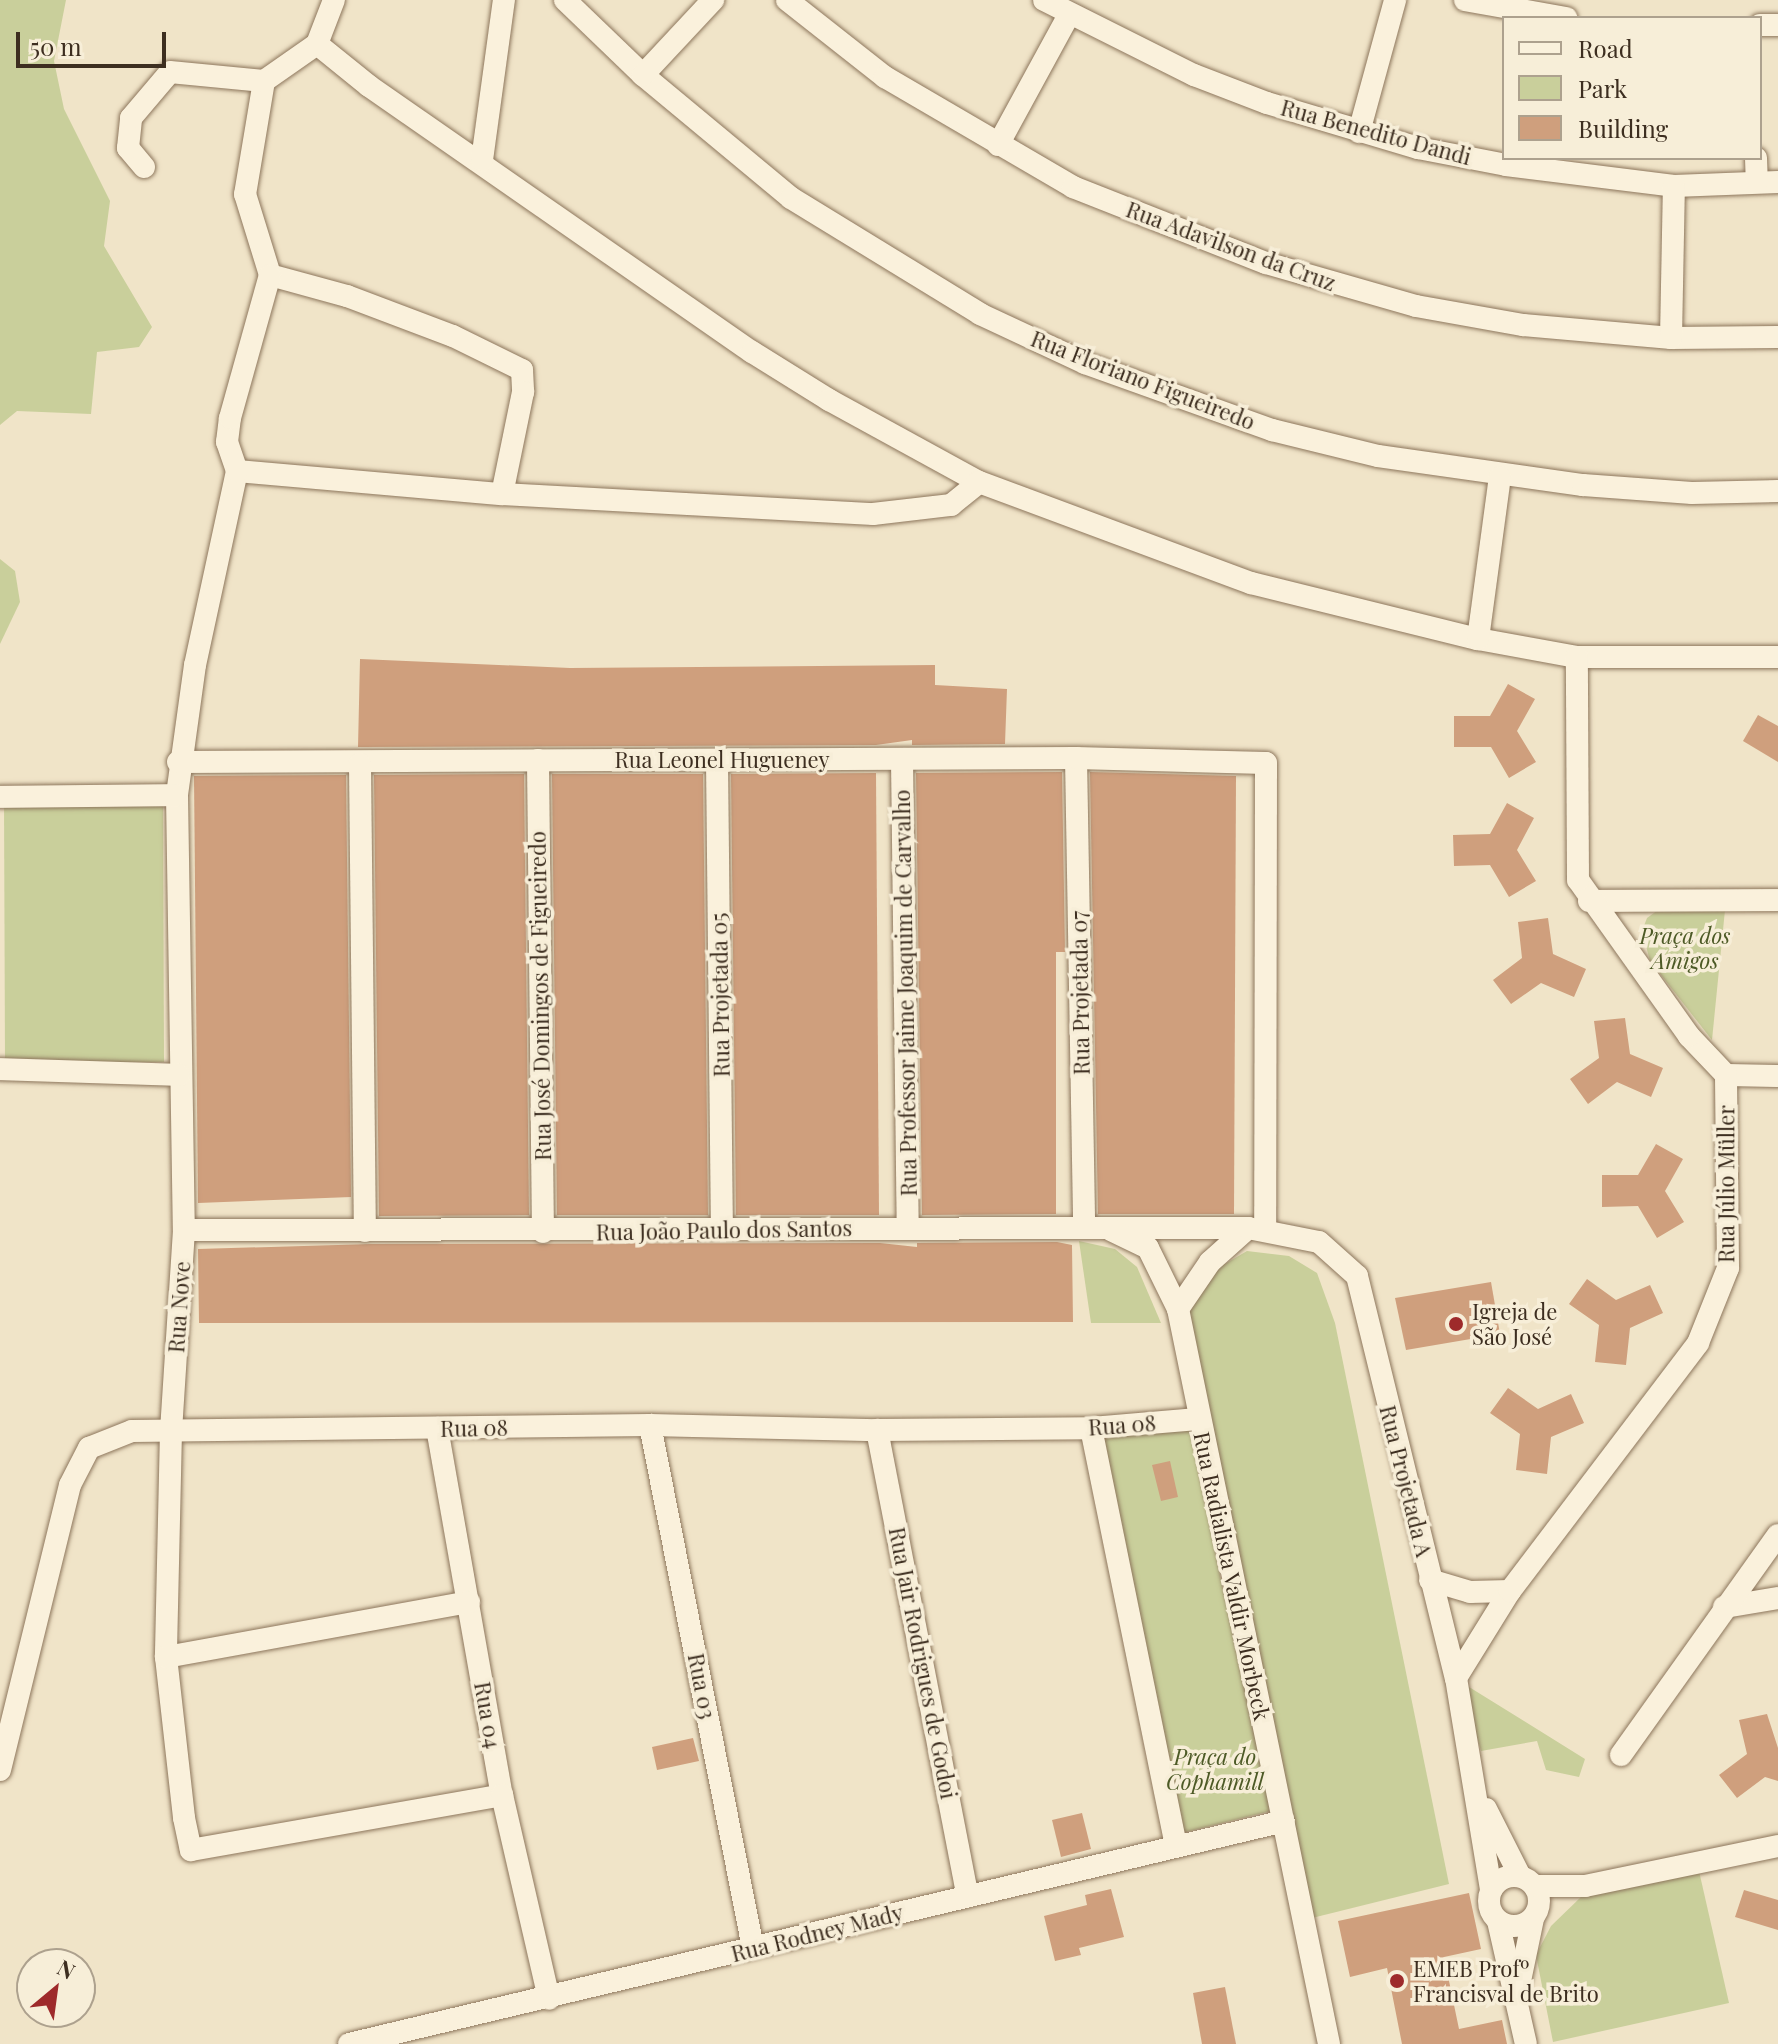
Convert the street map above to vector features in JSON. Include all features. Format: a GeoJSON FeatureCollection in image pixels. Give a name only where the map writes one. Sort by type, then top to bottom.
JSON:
{"type":"FeatureCollection","features":[{"type":"Feature","properties":{"kind":"street"},"geometry":{"type":"LineString","coordinates":[[144,167],[128,148],[131,118],[170,72],[264,81],[317,44],[334,0]]}},
{"type":"Feature","properties":{"kind":"street"},"geometry":{"type":"LineString","coordinates":[[482,160],[504,0]]}},
{"type":"Feature","properties":{"kind":"street","name":"Rua Floriano Figueiredo"},"geometry":{"type":"LineString","coordinates":[[565,0],[643,75],[791,198],[980,314],[1085,363],[1272,430],[1378,456],[1500,477],[1692,493],[1778,491]]}},
{"type":"Feature","properties":{"kind":"street"},"geometry":{"type":"LineString","coordinates":[[643,75],[713,0]]}},
{"type":"Feature","properties":{"kind":"street","name":"Rua Adavilson da Cruz"},"geometry":{"type":"LineString","coordinates":[[787,0],[885,77],[1073,187],[1266,263],[1341,286],[1523,325],[1671,338],[1778,337]]}},
{"type":"Feature","properties":{"kind":"street","name":"Rua Benedito Dandi"},"geometry":{"type":"LineString","coordinates":[[1044,0],[1194,75],[1359,132],[1506,165],[1674,186],[1767,182]]}},
{"type":"Feature","properties":{"kind":"street"},"geometry":{"type":"LineString","coordinates":[[1359,132],[1395,0]]}},
{"type":"Feature","properties":{"kind":"street"},"geometry":{"type":"LineString","coordinates":[[1465,0],[1508,5],[1557,16]]}},
{"type":"Feature","properties":{"kind":"street"},"geometry":{"type":"LineString","coordinates":[[998,145],[1069,15]]}},
{"type":"Feature","properties":{"kind":"street"},"geometry":{"type":"LineString","coordinates":[[317,44],[369,86],[482,160],[752,352],[829,400],[979,482],[1251,583],[1478,639],[1577,657],[1778,657]]}},
{"type":"Feature","properties":{"kind":"street"},"geometry":{"type":"LineString","coordinates":[[264,81],[245,194],[270,275],[230,418],[227,442],[237,471],[502,494],[873,514],[951,505],[979,482]]}},
{"type":"Feature","properties":{"kind":"street"},"geometry":{"type":"LineString","coordinates":[[1757,160],[1767,182]]}},
{"type":"Feature","properties":{"kind":"street"},"geometry":{"type":"LineString","coordinates":[[1671,338],[1674,186]]}},
{"type":"Feature","properties":{"kind":"street"},"geometry":{"type":"LineString","coordinates":[[270,275],[440,331],[522,370],[523,392],[502,494]]}},
{"type":"Feature","properties":{"kind":"street","name":"Rua Nove"},"geometry":{"type":"LineString","coordinates":[[237,471],[178,762],[179,1075],[184,1230],[171,1431],[166,1657],[191,1850],[502,1795]]}},
{"type":"Feature","properties":{"kind":"street"},"geometry":{"type":"LineString","coordinates":[[1478,639],[1500,477]]}},
{"type":"Feature","properties":{"kind":"street","name":"Rua Júlio Müller"},"geometry":{"type":"LineString","coordinates":[[1456,1678],[1510,1591],[1698,1343],[1728,1268],[1726,1075],[1689,1036],[1589,901],[1578,880],[1577,657]]}},
{"type":"Feature","properties":{"kind":"street","name":"Rua Leonel Hugueney"},"geometry":{"type":"LineString","coordinates":[[178,762],[360,764],[538,760],[1076,758],[1266,763],[1257,1228]]}},
{"type":"Feature","properties":{"kind":"street","name":"Rua Projetada 07"},"geometry":{"type":"LineString","coordinates":[[1076,758],[1093,1227]]}},
{"type":"Feature","properties":{"kind":"street","name":"Rua Professor Jaime Joaquim de Carvalho"},"geometry":{"type":"LineString","coordinates":[[902,759],[908,1228]]}},
{"type":"Feature","properties":{"kind":"street","name":"Rua José Domingos de Figueiredo"},"geometry":{"type":"LineString","coordinates":[[538,760],[543,1232]]}},
{"type":"Feature","properties":{"kind":"street","name":"Rua Projetada 05"},"geometry":{"type":"LineString","coordinates":[[717,760],[722,1229]]}},
{"type":"Feature","properties":{"kind":"street"},"geometry":{"type":"LineString","coordinates":[[360,764],[365,1231]]}},
{"type":"Feature","properties":{"kind":"street"},"geometry":{"type":"LineString","coordinates":[[0,797],[177,795]]}},
{"type":"Feature","properties":{"kind":"street"},"geometry":{"type":"LineString","coordinates":[[1589,901],[1778,900]]}},
{"type":"Feature","properties":{"kind":"street"},"geometry":{"type":"LineString","coordinates":[[0,1069],[179,1075]]}},
{"type":"Feature","properties":{"kind":"street"},"geometry":{"type":"LineString","coordinates":[[1726,1075],[1778,1076]]}},
{"type":"Feature","properties":{"kind":"street"},"geometry":{"type":"LineString","coordinates":[[1093,1227],[1148,1248],[1178,1309],[1210,1262],[1257,1228]]}},
{"type":"Feature","properties":{"kind":"street","name":"Rua João Paulo dos Santos"},"geometry":{"type":"LineString","coordinates":[[184,1230],[543,1232],[1257,1228]]}},
{"type":"Feature","properties":{"kind":"street","name":"Rua Projetada A"},"geometry":{"type":"LineString","coordinates":[[1257,1228],[1319,1242],[1357,1276],[1456,1678],[1491,1890]]}},
{"type":"Feature","properties":{"kind":"street","name":"Rua Radialista Valdir Morbeck"},"geometry":{"type":"LineString","coordinates":[[1178,1309],[1198,1419],[1329,2044]]}},
{"type":"Feature","properties":{"kind":"street","name":"Rua 08"},"geometry":{"type":"LineString","coordinates":[[0,1770],[70,1485],[89,1448],[132,1431],[650,1425],[877,1430],[1091,1428],[1198,1419]]}},
{"type":"Feature","properties":{"kind":"street","name":"Rua 03"},"geometry":{"type":"LineString","coordinates":[[650,1425],[753,1948]]}},
{"type":"Feature","properties":{"kind":"street","name":"Rua 04"},"geometry":{"type":"LineString","coordinates":[[437,1428],[502,1795],[549,1999]]}},
{"type":"Feature","properties":{"kind":"street"},"geometry":{"type":"LineString","coordinates":[[1091,1428],[1176,1844]]}},
{"type":"Feature","properties":{"kind":"street","name":"Rua Jair Rodrigues de Godoi"},"geometry":{"type":"LineString","coordinates":[[877,1430],[968,1896]]}},
{"type":"Feature","properties":{"kind":"street"},"geometry":{"type":"LineString","coordinates":[[1621,1755],[1778,1535]]}},
{"type":"Feature","properties":{"kind":"street"},"geometry":{"type":"LineString","coordinates":[[1430,1580],[1470,1592],[1510,1591]]}},
{"type":"Feature","properties":{"kind":"street"},"geometry":{"type":"LineString","coordinates":[[1724,1607],[1778,1598]]}},
{"type":"Feature","properties":{"kind":"street"},"geometry":{"type":"LineString","coordinates":[[166,1657],[469,1602]]}},
{"type":"Feature","properties":{"kind":"street","name":"Rua Projetada A"},"geometry":{"type":"LineString","coordinates":[[1477,1791],[1532,1897]]}},
{"type":"Feature","properties":{"kind":"street","name":"Rua Rodney Mady"},"geometry":{"type":"LineString","coordinates":[[349,2044],[549,1999],[1176,1844],[1284,1821]]}},
{"type":"Feature","properties":{"kind":"street"},"geometry":{"type":"LineString","coordinates":[[1526,2044],[1519,1998],[1498,1921],[1489,1906],[1491,1890],[1504,1877],[1532,1897],[1778,1846]]}},
{"type":"Feature","properties":{"kind":"street"},"geometry":{"type":"LineString","coordinates":[[1498,1921],[1521,1926],[1532,1897]]}},
{"type":"Feature","properties":{"kind":"street"},"geometry":{"type":"LineString","coordinates":[[1519,1998],[1520,1959],[1532,1897]]}},
{"type":"Feature","properties":{"kind":"green space"},"geometry":{"type":"Polygon","coordinates":[[[0,0],[66,0],[54,61],[64,109],[110,201],[104,246],[152,327],[139,347],[97,352],[91,414],[17,411],[0,425],[0,0]]]}},
{"type":"Feature","properties":{"kind":"green space"},"geometry":{"type":"Polygon","coordinates":[[[0,559],[15,571],[20,602],[0,644],[0,559]]]}},
{"type":"Feature","properties":{"kind":"green space"},"geometry":{"type":"Polygon","coordinates":[[[4,801],[163,801],[164,1062],[5,1062],[4,801]]]}},
{"type":"Feature","properties":{"kind":"green space","name":"Praça dos Amigos"},"geometry":{"type":"Polygon","coordinates":[[[1658,910],[1725,910],[1712,1040],[1650,961],[1642,931],[1647,918],[1658,910]]]}},
{"type":"Feature","properties":{"kind":"green space"},"geometry":{"type":"Polygon","coordinates":[[[1079,1241],[1115,1249],[1137,1267],[1161,1323],[1091,1323],[1079,1241]]]}},
{"type":"Feature","properties":{"kind":"green space"},"geometry":{"type":"Polygon","coordinates":[[[1247,1251],[1289,1256],[1317,1273],[1335,1323],[1449,1884],[1308,1919],[1186,1308],[1206,1275],[1247,1251]]]}},
{"type":"Feature","properties":{"kind":"green space","name":"Praça do Cophamill"},"geometry":{"type":"Polygon","coordinates":[[[1188,1427],[1271,1811],[1182,1833],[1099,1432],[1188,1427]]]}},
{"type":"Feature","properties":{"kind":"green space"},"geometry":{"type":"Polygon","coordinates":[[[1461,1682],[1585,1759],[1579,1777],[1546,1770],[1537,1741],[1481,1751],[1461,1682]]]}},
{"type":"Feature","properties":{"kind":"green space"},"geometry":{"type":"Polygon","coordinates":[[[1699,1871],[1729,2003],[1553,2042],[1536,1955],[1551,1926],[1582,1896],[1699,1871]]]}},
{"type":"Feature","properties":{"kind":"building"},"geometry":{"type":"Polygon","coordinates":[[[360,659],[570,668],[935,665],[935,685],[1007,689],[1005,744],[912,745],[912,740],[876,745],[358,747],[360,659]]]}},
{"type":"Feature","properties":{"kind":"building"},"geometry":{"type":"Polygon","coordinates":[[[1508,684],[1535,699],[1517,731],[1536,762],[1509,778],[1491,747],[1454,747],[1454,716],[1490,716],[1508,684]]]}},
{"type":"Feature","properties":{"kind":"building"},"geometry":{"type":"Polygon","coordinates":[[[1758,715],[1778,726],[1778,762],[1743,741],[1758,715]]]}},
{"type":"Feature","properties":{"kind":"building"},"geometry":{"type":"Polygon","coordinates":[[[1062,772],[1065,952],[1056,952],[1056,1214],[922,1215],[916,773],[1062,772]]]}},
{"type":"Feature","properties":{"kind":"building"},"geometry":{"type":"Polygon","coordinates":[[[1090,772],[1236,776],[1234,1214],[1098,1214],[1090,772]]]}},
{"type":"Feature","properties":{"kind":"building"},"geometry":{"type":"Polygon","coordinates":[[[876,773],[879,1215],[736,1215],[731,774],[876,773]]]}},
{"type":"Feature","properties":{"kind":"building"},"geometry":{"type":"Polygon","coordinates":[[[524,774],[529,1215],[379,1216],[374,775],[524,774]]]}},
{"type":"Feature","properties":{"kind":"building"},"geometry":{"type":"Polygon","coordinates":[[[552,774],[703,774],[708,1215],[557,1215],[552,774]]]}},
{"type":"Feature","properties":{"kind":"building"},"geometry":{"type":"Polygon","coordinates":[[[346,775],[351,1197],[198,1203],[194,776],[346,775]]]}},
{"type":"Feature","properties":{"kind":"building"},"geometry":{"type":"Polygon","coordinates":[[[1507,803],[1534,818],[1517,850],[1536,881],[1509,897],[1490,865],[1454,866],[1453,835],[1490,834],[1507,803]]]}},
{"type":"Feature","properties":{"kind":"building"},"geometry":{"type":"Polygon","coordinates":[[[1548,918],[1553,954],[1586,969],[1574,997],[1541,983],[1511,1004],[1493,980],[1522,958],[1518,922],[1548,918]]]}},
{"type":"Feature","properties":{"kind":"building"},"geometry":{"type":"Polygon","coordinates":[[[1625,1018],[1630,1054],[1663,1068],[1651,1097],[1617,1082],[1588,1104],[1570,1079],[1599,1058],[1594,1021],[1625,1018]]]}},
{"type":"Feature","properties":{"kind":"building"},"geometry":{"type":"Polygon","coordinates":[[[1656,1144],[1683,1159],[1665,1191],[1684,1222],[1657,1238],[1638,1206],[1602,1207],[1602,1175],[1638,1175],[1656,1144]]]}},
{"type":"Feature","properties":{"kind":"building"},"geometry":{"type":"Polygon","coordinates":[[[1057,1242],[1072,1245],[1073,1322],[199,1323],[198,1249],[371,1244],[880,1243],[917,1247],[917,1243],[1057,1242]]]}},
{"type":"Feature","properties":{"kind":"building"},"geometry":{"type":"Polygon","coordinates":[[[1587,1279],[1616,1300],[1650,1285],[1663,1313],[1630,1328],[1626,1365],[1595,1362],[1599,1325],[1569,1304],[1587,1279]]]}},
{"type":"Feature","properties":{"kind":"building","name":"Igreja de São José"},"geometry":{"type":"Polygon","coordinates":[[[1491,1282],[1500,1334],[1406,1350],[1395,1298],[1491,1282]]]}},
{"type":"Feature","properties":{"kind":"building"},"geometry":{"type":"Polygon","coordinates":[[[1508,1388],[1538,1409],[1571,1394],[1584,1423],[1551,1437],[1547,1474],[1516,1470],[1520,1434],[1490,1413],[1508,1388]]]}},
{"type":"Feature","properties":{"kind":"building"},"geometry":{"type":"Polygon","coordinates":[[[1170,1461],[1178,1497],[1161,1501],[1152,1465],[1170,1461]]]}},
{"type":"Feature","properties":{"kind":"building"},"geometry":{"type":"Polygon","coordinates":[[[1767,1714],[1778,1748],[1778,1781],[1765,1777],[1737,1798],[1719,1775],[1747,1754],[1739,1720],[1767,1714]]]}},
{"type":"Feature","properties":{"kind":"building"},"geometry":{"type":"Polygon","coordinates":[[[693,1738],[699,1761],[657,1770],[652,1747],[693,1738]]]}},
{"type":"Feature","properties":{"kind":"building"},"geometry":{"type":"Polygon","coordinates":[[[1082,1813],[1091,1849],[1061,1857],[1052,1820],[1082,1813]]]}},
{"type":"Feature","properties":{"kind":"building"},"geometry":{"type":"Polygon","coordinates":[[[1111,1889],[1124,1937],[1079,1948],[1081,1955],[1055,1961],[1044,1916],[1087,1905],[1085,1895],[1111,1889]]]}},
{"type":"Feature","properties":{"kind":"building"},"geometry":{"type":"Polygon","coordinates":[[[1744,1890],[1778,1900],[1778,1930],[1735,1917],[1744,1890]]]}},
{"type":"Feature","properties":{"kind":"building"},"geometry":{"type":"Polygon","coordinates":[[[1469,1893],[1481,1949],[1444,1957],[1459,2029],[1502,2020],[1507,2044],[1402,2044],[1387,1968],[1350,1977],[1338,1921],[1469,1893]]]}},
{"type":"Feature","properties":{"kind":"building"},"geometry":{"type":"Polygon","coordinates":[[[1225,1987],[1236,2044],[1202,2044],[1193,1993],[1225,1987]]]}},
{"type":"Feature","properties":{"kind":"place","name":"Igreja de São José"},"geometry":{"type":"Point","coordinates":[1456,1324]}},
{"type":"Feature","properties":{"kind":"place","name":"EMEB Profº Francisval de Brito"},"geometry":{"type":"Point","coordinates":[1397,1981]}}]}
